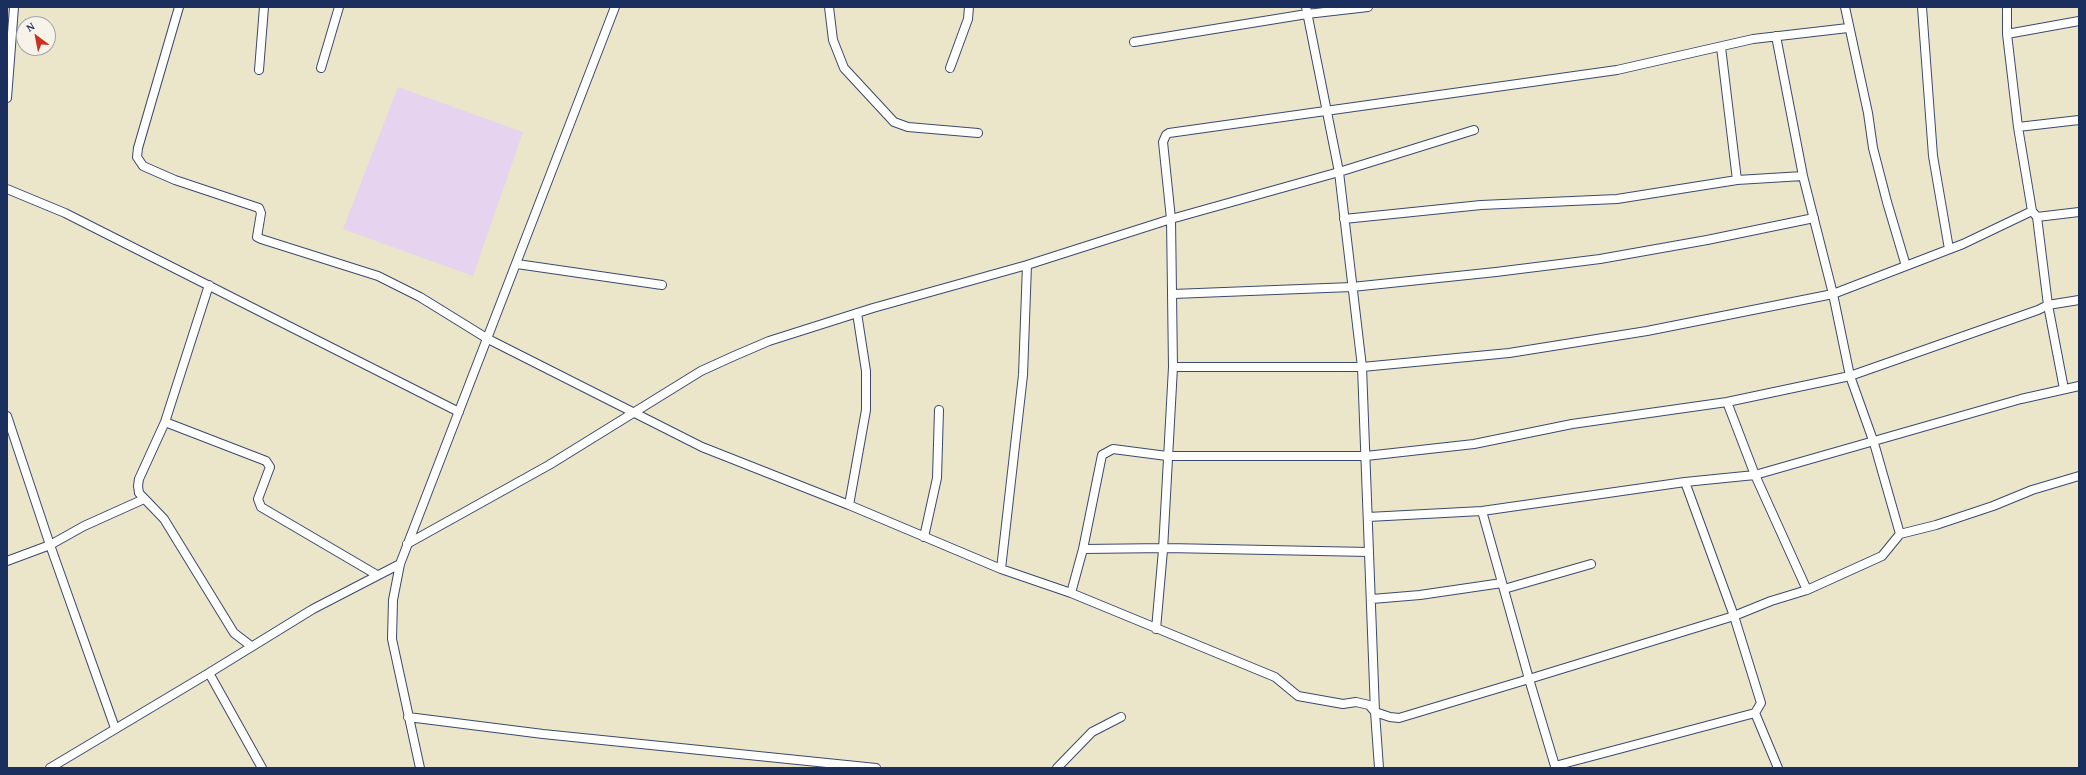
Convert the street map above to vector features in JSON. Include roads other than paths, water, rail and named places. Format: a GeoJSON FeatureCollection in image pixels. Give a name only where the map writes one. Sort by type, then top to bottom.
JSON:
{"type":"FeatureCollection","features":[{"type":"Feature","properties":{"kind":"street"},"geometry":{"type":"LineString","coordinates":[[7,98],[14,7]]}},
{"type":"Feature","properties":{"kind":"street"},"geometry":{"type":"LineString","coordinates":[[179,7],[138,148],[137,157],[143,166],[175,180],[259,208],[261,213],[257,237],[378,276],[420,297],[488,339],[702,447],[849,505],[1001,570],[1071,593],[1275,677],[1298,696],[1342,704],[1361,703],[1369,705],[1375,712],[1390,717],[1399,718],[1734,616],[1771,600],[1807,590],[1882,556],[1900,534],[1936,525],[1993,506],[2032,490],[2079,476]]}},
{"type":"Feature","properties":{"kind":"street"},"geometry":{"type":"LineString","coordinates":[[259,70],[264,7]]}},
{"type":"Feature","properties":{"kind":"street"},"geometry":{"type":"LineString","coordinates":[[321,68],[339,7]]}},
{"type":"Feature","properties":{"kind":"street"},"geometry":{"type":"LineString","coordinates":[[420,768],[392,639],[393,600],[400,564],[460,412],[615,7]]}},
{"type":"Feature","properties":{"kind":"street"},"geometry":{"type":"LineString","coordinates":[[829,7],[833,40],[844,68],[894,122],[908,127],[978,133]]}},
{"type":"Feature","properties":{"kind":"street"},"geometry":{"type":"LineString","coordinates":[[950,68],[968,19],[969,7]]}},
{"type":"Feature","properties":{"kind":"street"},"geometry":{"type":"LineString","coordinates":[[1134,42],[1307,10],[1368,7]]}},
{"type":"Feature","properties":{"kind":"street"},"geometry":{"type":"LineString","coordinates":[[1844,7],[1885,195],[1906,266]]}},
{"type":"Feature","properties":{"kind":"street"},"geometry":{"type":"LineString","coordinates":[[1922,7],[1933,156],[1949,249]]}},
{"type":"Feature","properties":{"kind":"street"},"geometry":{"type":"LineString","coordinates":[[2007,7],[2007,34],[2018,127],[2035,214],[2048,305],[2064,389]]}},
{"type":"Feature","properties":{"kind":"street"},"geometry":{"type":"LineString","coordinates":[[1307,10],[1328,110],[1339,172],[1362,367],[1372,599],[1375,712],[1379,768]]}},
{"type":"Feature","properties":{"kind":"street"},"geometry":{"type":"LineString","coordinates":[[2007,34],[2079,21]]}},
{"type":"Feature","properties":{"kind":"street"},"geometry":{"type":"LineString","coordinates":[[1156,629],[1163,548],[1173,367],[1171,219],[1163,142],[1166,134],[1617,70],[1721,46],[1776,36],[1848,28]]}},
{"type":"Feature","properties":{"kind":"street"},"geometry":{"type":"LineString","coordinates":[[1776,36],[1803,176],[1833,294],[1850,376],[1874,443],[1900,534]]}},
{"type":"Feature","properties":{"kind":"street"},"geometry":{"type":"LineString","coordinates":[[1721,46],[1737,180]]}},
{"type":"Feature","properties":{"kind":"street"},"geometry":{"type":"LineString","coordinates":[[2018,127],[2079,120]]}},
{"type":"Feature","properties":{"kind":"street"},"geometry":{"type":"LineString","coordinates":[[407,544],[549,465],[701,371],[768,341],[857,313],[1027,264],[1171,219],[1339,172],[1474,130]]}},
{"type":"Feature","properties":{"kind":"street"},"geometry":{"type":"LineString","coordinates":[[1344,220],[1481,205],[1617,200],[1737,180],[1803,176]]}},
{"type":"Feature","properties":{"kind":"street"},"geometry":{"type":"LineString","coordinates":[[7,189],[65,212],[460,412]]}},
{"type":"Feature","properties":{"kind":"street"},"geometry":{"type":"LineString","coordinates":[[1173,367],[1362,367],[1509,353],[1646,331],[1833,294],[2035,214],[2079,212]]}},
{"type":"Feature","properties":{"kind":"street"},"geometry":{"type":"LineString","coordinates":[[1173,294],[1352,287],[1496,272],[1600,259],[1707,240],[1814,218]]}},
{"type":"Feature","properties":{"kind":"street"},"geometry":{"type":"LineString","coordinates":[[517,264],[662,285]]}},
{"type":"Feature","properties":{"kind":"street"},"geometry":{"type":"LineString","coordinates":[[1001,570],[1023,375],[1027,264]]}},
{"type":"Feature","properties":{"kind":"street"},"geometry":{"type":"LineString","coordinates":[[209,285],[165,422],[139,479],[139,493],[164,519],[234,633],[251,646]]}},
{"type":"Feature","properties":{"kind":"street"},"geometry":{"type":"LineString","coordinates":[[1071,593],[1083,548],[1102,455],[1113,449],[1167,456],[1366,456],[1474,444],[1572,424],[1727,402],[1850,376],[2038,310],[2048,305],[2079,300]]}},
{"type":"Feature","properties":{"kind":"street"},"geometry":{"type":"LineString","coordinates":[[849,505],[866,410],[866,371],[857,313]]}},
{"type":"Feature","properties":{"kind":"street"},"geometry":{"type":"LineString","coordinates":[[1368,517],[1482,511],[1685,482],[1755,475],[1874,443],[2021,399],[2079,386]]}},
{"type":"Feature","properties":{"kind":"street"},"geometry":{"type":"LineString","coordinates":[[1727,402],[1755,475],[1807,590]]}},
{"type":"Feature","properties":{"kind":"street"},"geometry":{"type":"LineString","coordinates":[[924,537],[937,478],[940,410]]}},
{"type":"Feature","properties":{"kind":"street"},"geometry":{"type":"LineString","coordinates":[[7,416],[50,545],[116,728]]}},
{"type":"Feature","properties":{"kind":"street"},"geometry":{"type":"LineString","coordinates":[[165,422],[266,461],[270,467],[258,499],[261,507],[376,575]]}},
{"type":"Feature","properties":{"kind":"street"},"geometry":{"type":"LineString","coordinates":[[1482,511],[1553,767],[1755,713],[1761,703],[1734,616],[1685,482]]}},
{"type":"Feature","properties":{"kind":"street"},"geometry":{"type":"LineString","coordinates":[[7,561],[50,545],[84,526],[144,499]]}},
{"type":"Feature","properties":{"kind":"street"},"geometry":{"type":"LineString","coordinates":[[1083,548],[1369,552]]}},
{"type":"Feature","properties":{"kind":"street"},"geometry":{"type":"LineString","coordinates":[[50,768],[209,674],[251,646],[313,609],[376,575],[400,564]]}},
{"type":"Feature","properties":{"kind":"street"},"geometry":{"type":"LineString","coordinates":[[1372,599],[1503,586],[1591,564]]}},
{"type":"Feature","properties":{"kind":"street"},"geometry":{"type":"LineString","coordinates":[[209,674],[262,768]]}},
{"type":"Feature","properties":{"kind":"street"},"geometry":{"type":"LineString","coordinates":[[1755,713],[1778,768]]}},
{"type":"Feature","properties":{"kind":"street"},"geometry":{"type":"LineString","coordinates":[[408,717],[543,734],[876,768]]}},
{"type":"Feature","properties":{"kind":"street"},"geometry":{"type":"LineString","coordinates":[[1057,768],[1092,732],[1121,717]]}}]}
